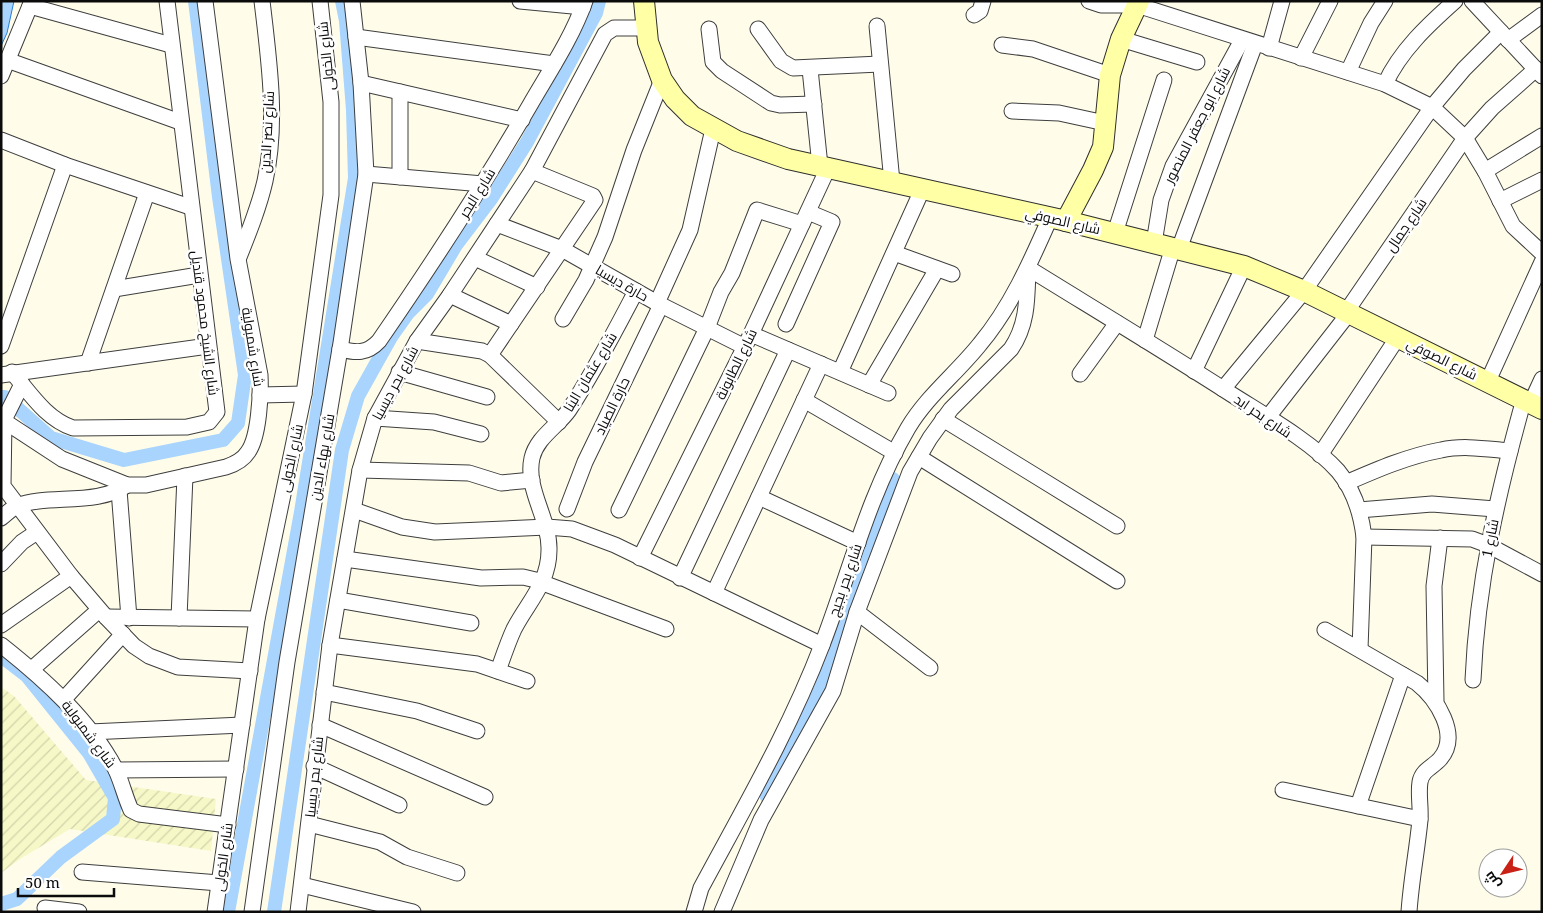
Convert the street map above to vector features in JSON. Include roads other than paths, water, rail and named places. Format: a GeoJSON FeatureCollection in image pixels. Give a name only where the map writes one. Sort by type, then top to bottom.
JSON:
{"type":"FeatureCollection","features":[{"type":"Feature","properties":{"kind":"street","name":"شارع الشيخ محمود قنديل"},"geometry":{"type":"LineString","coordinates":[[7,374],[22,384],[43,409],[59,423],[73,428],[187,428],[209,422],[217,412],[190,208],[167,1]]}},
{"type":"Feature","properties":{"kind":"street","name":"شارع شمبولية"},"geometry":{"type":"LineString","coordinates":[[3,420],[62,459],[123,487],[146,485],[226,467],[242,459],[253,443],[260,394],[260,375],[238,259],[206,1]]}},
{"type":"Feature","properties":{"kind":"street","name":"شارع نصر الدين"},"geometry":{"type":"LineString","coordinates":[[238,259],[261,198],[268,160],[270,94],[262,1]]}},
{"type":"Feature","properties":{"kind":"street","name":"شارع الخولى"},"geometry":{"type":"LineString","coordinates":[[215,912],[257,620],[304,394],[331,195],[331,102],[320,1]]}},
{"type":"Feature","properties":{"kind":"street","name":"شارع بهاء الدين"},"geometry":{"type":"LineString","coordinates":[[252,912],[288,662],[340,349],[366,174],[361,83],[352,1]]}},
{"type":"Feature","properties":{"kind":"street"},"geometry":{"type":"LineString","coordinates":[[520,1],[584,4]]}},
{"type":"Feature","properties":{"kind":"street","name":"شارع الصوفي"},"geometry":{"type":"LineString","coordinates":[[644,1],[646,28],[653,60],[662,80],[675,99],[713,129],[762,151],[824,167],[1058,220],[1244,266],[1348,312],[1532,404]]}},
{"type":"Feature","properties":{"kind":"street"},"geometry":{"type":"LineString","coordinates":[[974,15],[980,11],[983,1]]}},
{"type":"Feature","properties":{"kind":"street"},"geometry":{"type":"LineString","coordinates":[[1089,1],[1101,5],[1138,3],[1255,44],[1386,84],[1432,107],[1465,138],[1486,171],[1513,226],[1542,253]]}},
{"type":"Feature","properties":{"kind":"street"},"geometry":{"type":"LineString","coordinates":[[1144,340],[1168,246],[1255,44],[1282,1]]}},
{"type":"Feature","properties":{"kind":"street"},"geometry":{"type":"LineString","coordinates":[[1301,58],[1330,1]]}},
{"type":"Feature","properties":{"kind":"street"},"geometry":{"type":"LineString","coordinates":[[1348,72],[1371,23],[1386,1]]}},
{"type":"Feature","properties":{"kind":"street"},"geometry":{"type":"LineString","coordinates":[[1386,84],[1392,69],[1403,54],[1432,22],[1455,1]]}},
{"type":"Feature","properties":{"kind":"street"},"geometry":{"type":"LineString","coordinates":[[1476,2],[1540,74]]}},
{"type":"Feature","properties":{"kind":"street"},"geometry":{"type":"LineString","coordinates":[[1058,220],[1098,159],[1105,139],[1110,75],[1121,39],[1138,3]]}},
{"type":"Feature","properties":{"kind":"street"},"geometry":{"type":"LineString","coordinates":[[1,76],[31,4],[171,45]]}},
{"type":"Feature","properties":{"kind":"street","name":"شارع البحر"},"geometry":{"type":"LineString","coordinates":[[340,349],[361,352],[368,350],[379,342],[483,184],[522,120],[554,64],[584,4]]}},
{"type":"Feature","properties":{"kind":"street"},"geometry":{"type":"LineString","coordinates":[[1223,389],[1304,291],[1432,107],[1464,70],[1505,36],[1542,15]]}},
{"type":"Feature","properties":{"kind":"street"},"geometry":{"type":"LineString","coordinates":[[877,26],[892,182]]}},
{"type":"Feature","properties":{"kind":"street","name":"شارع بحر ديسيا"},"geometry":{"type":"LineString","coordinates":[[298,912],[330,645],[360,470],[375,418],[417,341],[450,295],[532,171],[605,34],[614,28],[646,28]]}},
{"type":"Feature","properties":{"kind":"street"},"geometry":{"type":"LineString","coordinates":[[758,28],[786,65],[799,69],[880,64]]}},
{"type":"Feature","properties":{"kind":"street"},"geometry":{"type":"LineString","coordinates":[[709,29],[713,62],[722,71],[771,103],[780,105],[814,104]]}},
{"type":"Feature","properties":{"kind":"street"},"geometry":{"type":"LineString","coordinates":[[356,37],[554,64]]}},
{"type":"Feature","properties":{"kind":"street"},"geometry":{"type":"LineString","coordinates":[[1121,39],[1197,62]]}},
{"type":"Feature","properties":{"kind":"street","name":"شارع ابو جعفر المنصور"},"geometry":{"type":"LineString","coordinates":[[1168,246],[1161,200],[1173,166],[1255,44]]}},
{"type":"Feature","properties":{"kind":"street"},"geometry":{"type":"LineString","coordinates":[[1002,46],[1033,50],[1110,75]]}},
{"type":"Feature","properties":{"kind":"street"},"geometry":{"type":"LineString","coordinates":[[7,60],[180,122]]}},
{"type":"Feature","properties":{"kind":"street"},"geometry":{"type":"LineString","coordinates":[[810,68],[824,167]]}},
{"type":"Feature","properties":{"kind":"street","name":"شارع جمال"},"geometry":{"type":"LineString","coordinates":[[1268,417],[1348,312],[1465,138],[1492,108],[1540,74]]}},
{"type":"Feature","properties":{"kind":"street"},"geometry":{"type":"LineString","coordinates":[[563,319],[592,266],[608,229],[634,150],[662,80]]}},
{"type":"Feature","properties":{"kind":"street"},"geometry":{"type":"LineString","coordinates":[[1115,234],[1164,80]]}},
{"type":"Feature","properties":{"kind":"street"},"geometry":{"type":"LineString","coordinates":[[361,83],[522,120]]}},
{"type":"Feature","properties":{"kind":"street"},"geometry":{"type":"LineString","coordinates":[[400,92],[400,177]]}},
{"type":"Feature","properties":{"kind":"street"},"geometry":{"type":"LineString","coordinates":[[1012,111],[1059,114],[1105,123]]}},
{"type":"Feature","properties":{"kind":"street","name":"حارة الصياد"},"geometry":{"type":"LineString","coordinates":[[567,509],[582,468],[659,304],[690,230],[713,129]]}},
{"type":"Feature","properties":{"kind":"street"},"geometry":{"type":"LineString","coordinates":[[1486,171],[1542,136]]}},
{"type":"Feature","properties":{"kind":"street"},"geometry":{"type":"LineString","coordinates":[[1,140],[65,165],[190,208]]}},
{"type":"Feature","properties":{"kind":"street"},"geometry":{"type":"LineString","coordinates":[[1,346],[65,165]]}},
{"type":"Feature","properties":{"kind":"street","name":"شارع الطابونة"},"geometry":{"type":"LineString","coordinates":[[640,558],[748,341],[805,218],[824,167]]}},
{"type":"Feature","properties":{"kind":"street"},"geometry":{"type":"LineString","coordinates":[[490,355],[595,198],[532,171]]}},
{"type":"Feature","properties":{"kind":"street"},"geometry":{"type":"LineString","coordinates":[[366,174],[483,184]]}},
{"type":"Feature","properties":{"kind":"street"},"geometry":{"type":"LineString","coordinates":[[1500,201],[1542,180]]}},
{"type":"Feature","properties":{"kind":"street"},"geometry":{"type":"LineString","coordinates":[[840,372],[922,190]]}},
{"type":"Feature","properties":{"kind":"street"},"geometry":{"type":"LineString","coordinates":[[88,363],[147,193]]}},
{"type":"Feature","properties":{"kind":"street"},"geometry":{"type":"LineString","coordinates":[[619,510],[707,328],[745,245],[757,210],[832,222],[786,324]]}},
{"type":"Feature","properties":{"kind":"street","name":"شارع بحر بجيج"},"geometry":{"type":"LineString","coordinates":[[694,912],[701,888],[778,743],[822,645],[867,514],[893,457],[916,416],[987,336],[1058,220]]}},
{"type":"Feature","properties":{"kind":"street","name":"حارة ديسيا"},"geometry":{"type":"LineString","coordinates":[[497,224],[562,249],[659,304],[707,328],[748,341],[788,350],[888,393]]}},
{"type":"Feature","properties":{"kind":"street"},"geometry":{"type":"LineString","coordinates":[[894,253],[952,274]]}},
{"type":"Feature","properties":{"kind":"street"},"geometry":{"type":"LineString","coordinates":[[475,258],[537,287]]}},
{"type":"Feature","properties":{"kind":"street"},"geometry":{"type":"LineString","coordinates":[[1488,381],[1542,262]]}},
{"type":"Feature","properties":{"kind":"street"},"geometry":{"type":"LineString","coordinates":[[1194,371],[1244,266]]}},
{"type":"Feature","properties":{"kind":"street","name":"شارع بحر بجيج"},"geometry":{"type":"LineString","coordinates":[[722,912],[761,820],[833,692],[857,612],[910,472],[943,419],[1006,354],[1018,339],[1026,315],[1028,268]]}},
{"type":"Feature","properties":{"kind":"street","name":"شارع بحر ايد"},"geometry":{"type":"LineString","coordinates":[[1028,268],[1268,417],[1320,455],[1346,482],[1359,510],[1364,537],[1360,649]]}},
{"type":"Feature","properties":{"kind":"street"},"geometry":{"type":"LineString","coordinates":[[869,385],[937,269]]}},
{"type":"Feature","properties":{"kind":"street"},"geometry":{"type":"LineString","coordinates":[[114,289],[199,275]]}},
{"type":"Feature","properties":{"kind":"street","name":"شارع عثمان البنا"},"geometry":{"type":"LineString","coordinates":[[498,671],[514,630],[543,582],[550,550],[547,527],[532,480],[532,457],[537,446],[559,422],[594,368],[636,291]]}},
{"type":"Feature","properties":{"kind":"street"},"geometry":{"type":"LineString","coordinates":[[450,295],[511,324]]}},
{"type":"Feature","properties":{"kind":"street"},"geometry":{"type":"LineString","coordinates":[[1080,374],[1117,323]]}},
{"type":"Feature","properties":{"kind":"street"},"geometry":{"type":"LineString","coordinates":[[1320,455],[1398,337]]}},
{"type":"Feature","properties":{"kind":"street"},"geometry":{"type":"LineString","coordinates":[[417,341],[482,351],[490,355],[559,422]]}},
{"type":"Feature","properties":{"kind":"street"},"geometry":{"type":"LineString","coordinates":[[7,374],[208,346]]}},
{"type":"Feature","properties":{"kind":"street"},"geometry":{"type":"LineString","coordinates":[[680,578],[788,350]]}},
{"type":"Feature","properties":{"kind":"street"},"geometry":{"type":"LineString","coordinates":[[714,593],[821,364]]}},
{"type":"Feature","properties":{"kind":"street"},"geometry":{"type":"LineString","coordinates":[[399,372],[487,397]]}},
{"type":"Feature","properties":{"kind":"street"},"geometry":{"type":"LineString","coordinates":[[950,376],[970,390]]}},
{"type":"Feature","properties":{"kind":"street","name":"شارع 1"},"geometry":{"type":"LineString","coordinates":[[1473,680],[1477,616],[1495,509],[1510,451],[1542,379]]}},
{"type":"Feature","properties":{"kind":"street"},"geometry":{"type":"LineString","coordinates":[[22,384],[3,420],[2,486],[71,576],[103,614],[134,646],[165,664],[178,667],[250,671]]}},
{"type":"Feature","properties":{"kind":"street"},"geometry":{"type":"LineString","coordinates":[[260,394],[304,394]]}},
{"type":"Feature","properties":{"kind":"street"},"geometry":{"type":"LineString","coordinates":[[804,400],[893,457],[910,472]]}},
{"type":"Feature","properties":{"kind":"street"},"geometry":{"type":"LineString","coordinates":[[375,418],[434,422],[481,434]]}},
{"type":"Feature","properties":{"kind":"street"},"geometry":{"type":"LineString","coordinates":[[943,419],[1116,526]]}},
{"type":"Feature","properties":{"kind":"street"},"geometry":{"type":"LineString","coordinates":[[1346,482],[1441,450],[1469,448],[1510,451]]}},
{"type":"Feature","properties":{"kind":"street"},"geometry":{"type":"LineString","coordinates":[[919,457],[1117,581]]}},
{"type":"Feature","properties":{"kind":"street"},"geometry":{"type":"LineString","coordinates":[[360,470],[469,473],[501,483],[532,480]]}},
{"type":"Feature","properties":{"kind":"street"},"geometry":{"type":"LineString","coordinates":[[179,618],[185,476]]}},
{"type":"Feature","properties":{"kind":"street"},"geometry":{"type":"LineString","coordinates":[[1,518],[17,506],[81,499],[123,487],[129,618]]}},
{"type":"Feature","properties":{"kind":"street"},"geometry":{"type":"LineString","coordinates":[[759,497],[858,543]]}},
{"type":"Feature","properties":{"kind":"street"},"geometry":{"type":"LineString","coordinates":[[1359,510],[1432,504],[1495,509]]}},
{"type":"Feature","properties":{"kind":"street"},"geometry":{"type":"LineString","coordinates":[[354,510],[402,527],[435,532],[547,527],[572,529],[615,545],[822,645]]}},
{"type":"Feature","properties":{"kind":"street"},"geometry":{"type":"LineString","coordinates":[[1,564],[22,542],[37,532]]}},
{"type":"Feature","properties":{"kind":"street"},"geometry":{"type":"LineString","coordinates":[[1364,537],[1472,539],[1488,545],[1542,574]]}},
{"type":"Feature","properties":{"kind":"street"},"geometry":{"type":"LineString","coordinates":[[1436,701],[1434,586],[1440,538]]}},
{"type":"Feature","properties":{"kind":"street"},"geometry":{"type":"LineString","coordinates":[[345,558],[481,578],[518,576],[543,582],[666,629]]}},
{"type":"Feature","properties":{"kind":"street"},"geometry":{"type":"LineString","coordinates":[[1,624],[71,576]]}},
{"type":"Feature","properties":{"kind":"street"},"geometry":{"type":"LineString","coordinates":[[338,600],[471,623]]}},
{"type":"Feature","properties":{"kind":"street"},"geometry":{"type":"LineString","coordinates":[[857,612],[930,668]]}},
{"type":"Feature","properties":{"kind":"street"},"geometry":{"type":"LineString","coordinates":[[32,669],[103,614],[129,618],[257,620]]}},
{"type":"Feature","properties":{"kind":"street"},"geometry":{"type":"LineString","coordinates":[[1325,630],[1404,675],[1428,691],[1442,712],[1448,734],[1446,748],[1440,758],[1422,775],[1420,820],[1409,912]]}},
{"type":"Feature","properties":{"kind":"street"},"geometry":{"type":"LineString","coordinates":[[64,699],[123,634]]}},
{"type":"Feature","properties":{"kind":"street","name":"شارع شمبولية"},"geometry":{"type":"LineString","coordinates":[[1,645],[32,669],[64,699],[116,770],[131,810],[134,813],[228,825]]}},
{"type":"Feature","properties":{"kind":"street"},"geometry":{"type":"LineString","coordinates":[[330,645],[477,664],[527,681]]}},
{"type":"Feature","properties":{"kind":"street"},"geometry":{"type":"LineString","coordinates":[[1358,806],[1404,675]]}},
{"type":"Feature","properties":{"kind":"street"},"geometry":{"type":"LineString","coordinates":[[324,692],[417,711],[477,731]]}},
{"type":"Feature","properties":{"kind":"street"},"geometry":{"type":"LineString","coordinates":[[90,732],[242,725]]}},
{"type":"Feature","properties":{"kind":"street"},"geometry":{"type":"LineString","coordinates":[[320,725],[485,797]]}},
{"type":"Feature","properties":{"kind":"street"},"geometry":{"type":"LineString","coordinates":[[314,766],[399,805]]}},
{"type":"Feature","properties":{"kind":"street"},"geometry":{"type":"LineString","coordinates":[[116,770],[236,769]]}},
{"type":"Feature","properties":{"kind":"street"},"geometry":{"type":"LineString","coordinates":[[1283,790],[1420,820]]}},
{"type":"Feature","properties":{"kind":"street"},"geometry":{"type":"LineString","coordinates":[[309,824],[380,842],[408,857],[457,873]]}},
{"type":"Feature","properties":{"kind":"street"},"geometry":{"type":"LineString","coordinates":[[82,872],[219,883]]}},
{"type":"Feature","properties":{"kind":"street"},"geometry":{"type":"LineString","coordinates":[[302,885],[414,912]]}},
{"type":"Feature","properties":{"kind":"street"},"geometry":{"type":"LineString","coordinates":[[45,908],[79,912]]}},
{"type":"Feature","properties":{"kind":"water"},"geometry":{"type":"Polygon","coordinates":[[[1,1],[14,1],[7,33],[1,46],[1,1]]]}},
{"type":"Feature","properties":{"kind":"waterway"},"geometry":{"type":"LineString","coordinates":[[1,397],[5,397],[51,438],[124,460],[223,440],[238,423],[245,375],[219,197],[195,1]]}},
{"type":"Feature","properties":{"kind":"waterway"},"geometry":{"type":"LineString","coordinates":[[228,912],[301,512],[355,178],[353,110],[346,21],[342,1]]}},
{"type":"Feature","properties":{"kind":"waterway"},"geometry":{"type":"LineString","coordinates":[[274,912],[342,450],[358,396],[391,337],[408,313],[427,294],[456,245],[491,199],[527,142],[596,13],[599,1]]}},
{"type":"Feature","properties":{"kind":"waterway"},"geometry":{"type":"LineString","coordinates":[[767,797],[791,743],[821,688],[893,479]]}},
{"type":"Feature","properties":{"kind":"waterway"},"geometry":{"type":"LineString","coordinates":[[1,656],[27,676],[89,753],[115,798],[113,819],[61,857],[17,899],[1,904]]}}]}
